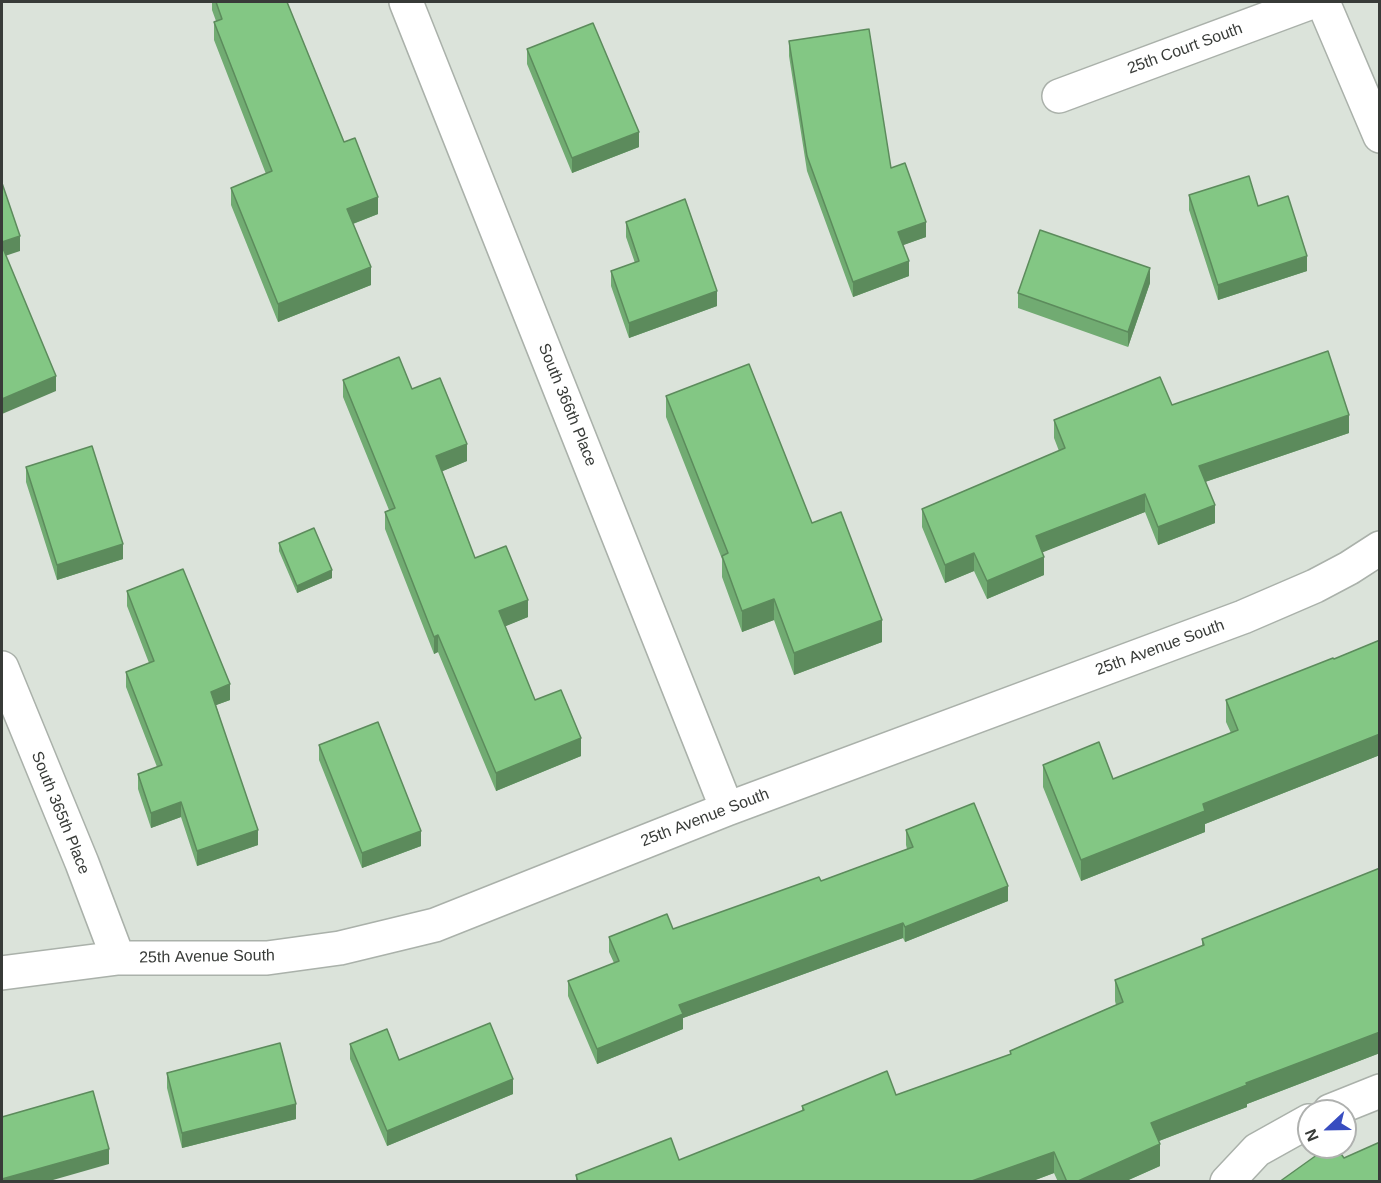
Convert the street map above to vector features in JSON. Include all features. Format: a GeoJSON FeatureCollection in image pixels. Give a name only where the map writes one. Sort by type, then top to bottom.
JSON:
{"type":"FeatureCollection","features":[{"type":"Feature","properties":{"kind":"street","name":"South 366th Place"},"geometry":{"type":"LineString","coordinates":[[406,2],[727,809]]}},
{"type":"Feature","properties":{"kind":"street","name":"25th Court South"},"geometry":{"type":"LineString","coordinates":[[1059,96],[1312,2]]}},
{"type":"Feature","properties":{"kind":"street"},"geometry":{"type":"LineString","coordinates":[[1323,2],[1380,136]]}},
{"type":"Feature","properties":{"kind":"street","name":"25th Avenue South"},"geometry":{"type":"LineString","coordinates":[[2,973],[118,958],[267,958],[350,946],[435,925],[727,809],[1243,617],[1315,586],[1380,548]]}},
{"type":"Feature","properties":{"kind":"street","name":"South 365th Place"},"geometry":{"type":"LineString","coordinates":[[2,668],[82,863],[118,958]]}},
{"type":"Feature","properties":{"kind":"street"},"geometry":{"type":"LineString","coordinates":[[1357,1100],[1380,1091]]}},
{"type":"Feature","properties":{"kind":"street"},"geometry":{"type":"LineString","coordinates":[[1227,1182],[1257,1150],[1297,1128]]}},
{"type":"Feature","properties":{"kind":"building"},"geometry":{"type":"Polygon","coordinates":[[[216,2],[287,2],[344,142],[355,138],[378,197],[347,209],[371,267],[278,304],[231,188],[272,171],[214,22],[222,19],[216,2]]]}},
{"type":"Feature","properties":{"kind":"building"},"geometry":{"type":"Polygon","coordinates":[[[593,23],[639,132],[572,158],[527,49],[593,23]]]}},
{"type":"Feature","properties":{"kind":"building"},"geometry":{"type":"Polygon","coordinates":[[[869,29],[891,168],[905,163],[926,222],[898,232],[909,261],[853,282],[807,156],[789,41],[869,29]]]}},
{"type":"Feature","properties":{"kind":"building"},"geometry":{"type":"Polygon","coordinates":[[[1249,176],[1258,206],[1288,196],[1307,256],[1218,285],[1189,195],[1249,176]]]}},
{"type":"Feature","properties":{"kind":"building"},"geometry":{"type":"Polygon","coordinates":[[[2,183],[20,236],[2,242],[2,183]]]}},
{"type":"Feature","properties":{"kind":"building"},"geometry":{"type":"Polygon","coordinates":[[[685,199],[717,291],[629,323],[611,271],[639,261],[626,222],[685,199]]]}},
{"type":"Feature","properties":{"kind":"building"},"geometry":{"type":"Polygon","coordinates":[[[1040,230],[1150,268],[1128,332],[1018,293],[1040,230]]]}},
{"type":"Feature","properties":{"kind":"building"},"geometry":{"type":"Polygon","coordinates":[[[2,246],[56,376],[2,399],[2,246]]]}},
{"type":"Feature","properties":{"kind":"building"},"geometry":{"type":"Polygon","coordinates":[[[1328,351],[1349,415],[1199,466],[1215,505],[1158,527],[1145,494],[1036,536],[1044,557],[987,581],[974,553],[945,565],[922,509],[1065,448],[1054,420],[1160,377],[1172,405],[1328,351]]]}},
{"type":"Feature","properties":{"kind":"building"},"geometry":{"type":"Polygon","coordinates":[[[399,357],[412,389],[440,378],[467,444],[436,456],[475,558],[506,546],[528,600],[499,611],[535,700],[561,690],[581,738],[496,773],[438,635],[434,637],[385,512],[395,508],[343,380],[399,357]]]}},
{"type":"Feature","properties":{"kind":"building"},"geometry":{"type":"Polygon","coordinates":[[[749,364],[812,523],[841,512],[882,620],[794,653],[774,599],[742,611],[722,556],[728,553],[666,396],[749,364]]]}},
{"type":"Feature","properties":{"kind":"building"},"geometry":{"type":"Polygon","coordinates":[[[92,446],[123,544],[57,565],[26,467],[92,446]]]}},
{"type":"Feature","properties":{"kind":"building"},"geometry":{"type":"Polygon","coordinates":[[[314,528],[332,570],[297,586],[279,543],[314,528]]]}},
{"type":"Feature","properties":{"kind":"building"},"geometry":{"type":"Polygon","coordinates":[[[183,569],[230,684],[211,692],[258,830],[197,851],[181,802],[151,813],[138,774],[162,765],[126,672],[154,661],[127,591],[183,569]]]}},
{"type":"Feature","properties":{"kind":"building"},"geometry":{"type":"Polygon","coordinates":[[[1380,640],[1380,734],[1203,804],[1205,811],[1081,860],[1043,765],[1099,742],[1113,779],[1238,730],[1226,700],[1380,640]]]}},
{"type":"Feature","properties":{"kind":"building"},"geometry":{"type":"Polygon","coordinates":[[[378,722],[421,831],[362,853],[319,745],[378,722]]]}},
{"type":"Feature","properties":{"kind":"building"},"geometry":{"type":"Polygon","coordinates":[[[974,803],[1008,886],[905,927],[903,923],[679,1005],[683,1014],[597,1049],[568,981],[619,961],[609,937],[667,914],[673,929],[819,877],[821,881],[913,847],[906,830],[974,803]]]}},
{"type":"Feature","properties":{"kind":"building"},"geometry":{"type":"Polygon","coordinates":[[[1380,868],[1380,1032],[1246,1083],[1247,1085],[1151,1123],[1160,1144],[1076,1182],[1067,1182],[1054,1152],[969,1182],[578,1182],[576,1175],[671,1138],[679,1160],[804,1110],[802,1106],[887,1071],[896,1095],[1011,1054],[1010,1051],[1123,1002],[1115,980],[1204,945],[1202,939],[1380,868]]]}},
{"type":"Feature","properties":{"kind":"building"},"geometry":{"type":"Polygon","coordinates":[[[490,1023],[513,1079],[387,1131],[350,1044],[387,1029],[399,1060],[490,1023]]]}},
{"type":"Feature","properties":{"kind":"building"},"geometry":{"type":"Polygon","coordinates":[[[280,1043],[296,1104],[182,1133],[167,1073],[280,1043]]]}},
{"type":"Feature","properties":{"kind":"building"},"geometry":{"type":"Polygon","coordinates":[[[93,1091],[109,1149],[2,1179],[2,1117],[93,1091]]]}},
{"type":"Feature","properties":{"kind":"building"},"geometry":{"type":"Polygon","coordinates":[[[1380,1142],[1380,1182],[1279,1182],[1311,1159],[1357,1159],[1357,1152],[1380,1142]]]}}]}
